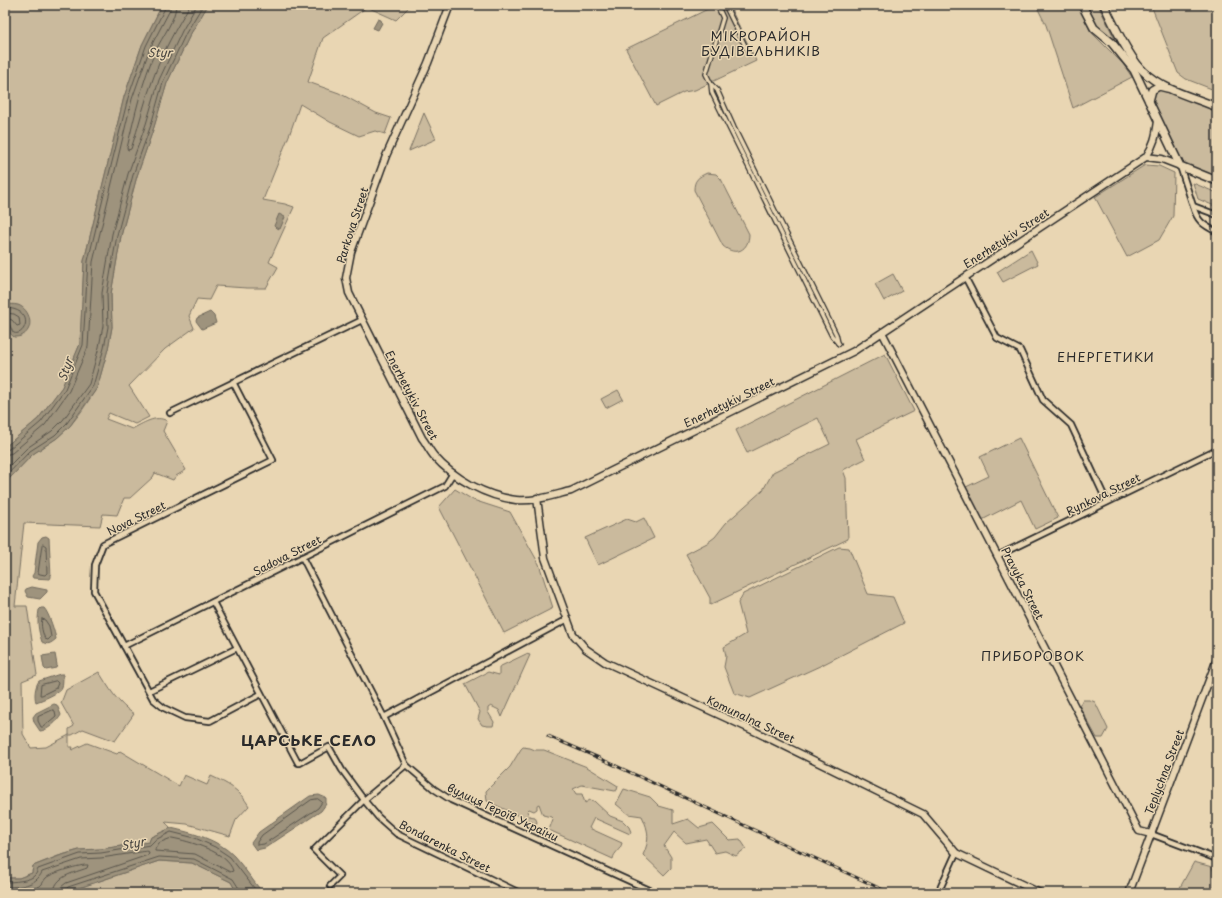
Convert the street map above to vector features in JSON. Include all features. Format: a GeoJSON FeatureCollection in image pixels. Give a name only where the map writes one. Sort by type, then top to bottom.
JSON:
{"type":"FeatureCollection","features":[{"type":"Feature","properties":{"kind":"main road"},"geometry":{"type":"LineString","coordinates":[[1082,5],[1094,28],[1112,43],[1126,58],[1139,80],[1180,166],[1217,181]]}},
{"type":"Feature","properties":{"kind":"main road"},"geometry":{"type":"LineString","coordinates":[[1104,5],[1128,49],[1143,71],[1153,79],[1170,88],[1217,107]]}},
{"type":"Feature","properties":{"kind":"main road"},"geometry":{"type":"LineString","coordinates":[[1149,101],[1152,90],[1159,86],[1170,88]]}},
{"type":"Feature","properties":{"kind":"main road"},"geometry":{"type":"LineString","coordinates":[[1209,104],[1217,112]]}},
{"type":"Feature","properties":{"kind":"street","name":"Parkova Street"},"geometry":{"type":"LineString","coordinates":[[362,320],[349,293],[346,278],[351,252],[386,156],[428,63],[450,5]]}},
{"type":"Feature","properties":{"kind":"street"},"geometry":{"type":"LineString","coordinates":[[711,84],[712,93],[832,336],[839,344],[836,334],[716,90],[706,74],[723,18],[717,5]]}},
{"type":"Feature","properties":{"kind":"street"},"geometry":{"type":"LineString","coordinates":[[725,5],[749,54]]}},
{"type":"Feature","properties":{"kind":"street"},"geometry":{"type":"LineString","coordinates":[[1158,121],[1157,134],[1153,146],[1146,158],[1162,159],[1180,166],[1195,213],[1204,226],[1217,232]]}},
{"type":"Feature","properties":{"kind":"street","name":"Enerhetykiv Street"},"geometry":{"type":"LineString","coordinates":[[362,320],[422,438],[434,456],[453,473],[469,484],[490,493],[517,500],[537,498],[571,491],[854,352],[1146,158]]}},
{"type":"Feature","properties":{"kind":"street"},"geometry":{"type":"LineString","coordinates":[[1193,206],[1217,215]]}},
{"type":"Feature","properties":{"kind":"street"},"geometry":{"type":"LineString","coordinates":[[965,277],[997,338],[1020,350],[1043,400],[1071,425],[1107,502]]}},
{"type":"Feature","properties":{"kind":"street"},"geometry":{"type":"LineString","coordinates":[[170,413],[362,320]]}},
{"type":"Feature","properties":{"kind":"street","name":"Pravyka Street"},"geometry":{"type":"LineString","coordinates":[[883,334],[1139,831],[1151,834]]}},
{"type":"Feature","properties":{"kind":"street","name":"Nova Street"},"geometry":{"type":"LineString","coordinates":[[233,382],[273,460],[103,544],[95,565],[94,591],[153,699],[164,708],[185,718],[210,721],[261,694]]}},
{"type":"Feature","properties":{"kind":"street","name":"Rynkova Street"},"geometry":{"type":"LineString","coordinates":[[997,556],[1217,449]]}},
{"type":"Feature","properties":{"kind":"street","name":"Sadova Street"},"geometry":{"type":"LineString","coordinates":[[124,646],[446,486],[453,473]]}},
{"type":"Feature","properties":{"kind":"street","name":"Komunalna Street"},"geometry":{"type":"LineString","coordinates":[[537,498],[545,558],[573,634],[586,649],[605,662],[752,730],[923,814],[956,853],[1040,893]]}},
{"type":"Feature","properties":{"kind":"street","name":"вулиця Героїв України"},"geometry":{"type":"LineString","coordinates":[[302,557],[384,717],[406,764],[434,789],[451,800],[656,893]]}},
{"type":"Feature","properties":{"kind":"street","name":"Bondarenka Street"},"geometry":{"type":"LineString","coordinates":[[213,602],[298,763],[329,747],[342,770],[364,800],[378,817],[397,834],[520,893]]}},
{"type":"Feature","properties":{"kind":"street"},"geometry":{"type":"LineString","coordinates":[[384,717],[568,619]]}},
{"type":"Feature","properties":{"kind":"street"},"geometry":{"type":"LineString","coordinates":[[149,691],[237,648]]}},
{"type":"Feature","properties":{"kind":"street","name":"Teplychna Street"},"geometry":{"type":"LineString","coordinates":[[1129,893],[1217,658]]}},
{"type":"Feature","properties":{"kind":"street"},"geometry":{"type":"LineString","coordinates":[[330,886],[340,876],[314,850],[364,800],[406,764]]}},
{"type":"Feature","properties":{"kind":"street"},"geometry":{"type":"LineString","coordinates":[[1151,834],[1217,859]]}},
{"type":"Feature","properties":{"kind":"street"},"geometry":{"type":"LineString","coordinates":[[938,893],[956,853]]}},
{"type":"Feature","properties":{"kind":"shaded area"},"geometry":{"type":"Polygon","coordinates":[[[5,5],[162,5],[142,45],[124,97],[84,261],[80,344],[62,387],[38,419],[5,447],[5,5]]]}},
{"type":"Feature","properties":{"kind":"shaded area"},"geometry":{"type":"Polygon","coordinates":[[[208,5],[410,5],[396,20],[367,7],[323,38],[308,82],[339,93],[376,113],[391,118],[385,134],[375,131],[359,136],[330,122],[300,104],[263,200],[294,207],[269,262],[278,267],[266,288],[216,286],[209,300],[197,299],[189,316],[194,328],[165,349],[129,386],[149,417],[135,424],[109,413],[106,419],[132,429],[154,419],[163,419],[167,421],[163,431],[186,470],[176,476],[173,480],[155,473],[153,477],[130,498],[124,498],[117,515],[103,514],[100,526],[24,523],[15,606],[27,606],[37,675],[22,681],[23,734],[31,748],[46,747],[69,735],[69,747],[73,747],[72,750],[87,743],[117,754],[120,751],[179,786],[184,775],[207,785],[211,776],[237,791],[249,806],[236,820],[230,836],[187,824],[165,822],[171,828],[151,837],[149,842],[101,849],[79,850],[58,856],[33,866],[32,873],[19,878],[5,878],[5,483],[33,454],[57,438],[70,426],[97,388],[108,349],[112,327],[111,294],[121,236],[137,176],[167,83],[190,35],[208,5]]]}},
{"type":"Feature","properties":{"kind":"shaded area"},"geometry":{"type":"Polygon","coordinates":[[[716,5],[729,5],[756,61],[695,90],[684,92],[656,106],[626,49],[716,5]]]}},
{"type":"Feature","properties":{"kind":"shaded area"},"geometry":{"type":"Polygon","coordinates":[[[1036,5],[1078,5],[1091,32],[1123,64],[1132,77],[1073,108],[1046,25],[1036,5]]]}},
{"type":"Feature","properties":{"kind":"shaded area"},"geometry":{"type":"Polygon","coordinates":[[[1085,5],[1098,5],[1115,39],[1097,27],[1085,5]]]}},
{"type":"Feature","properties":{"kind":"shaded area"},"geometry":{"type":"Polygon","coordinates":[[[1151,5],[1217,5],[1217,91],[1186,79],[1178,73],[1151,5]]]}},
{"type":"Feature","properties":{"kind":"shaded area"},"geometry":{"type":"Polygon","coordinates":[[[1159,86],[1217,107],[1217,181],[1180,166],[1150,96],[1159,86]]]}},
{"type":"Feature","properties":{"kind":"shaded area"},"geometry":{"type":"Polygon","coordinates":[[[424,113],[436,139],[409,151],[424,113]]]}},
{"type":"Feature","properties":{"kind":"shaded area"},"geometry":{"type":"Polygon","coordinates":[[[1145,165],[1159,166],[1174,173],[1173,216],[1159,240],[1127,257],[1095,197],[1145,165]]]}},
{"type":"Feature","properties":{"kind":"shaded area"},"geometry":{"type":"Polygon","coordinates":[[[707,173],[716,174],[721,179],[749,234],[747,244],[741,250],[733,251],[723,246],[694,190],[697,179],[707,173]]]}},
{"type":"Feature","properties":{"kind":"shaded area"},"geometry":{"type":"Polygon","coordinates":[[[1193,183],[1217,193],[1217,207],[1198,199],[1193,183]]]}},
{"type":"Feature","properties":{"kind":"shaded area"},"geometry":{"type":"Polygon","coordinates":[[[1031,250],[1038,264],[1003,282],[997,272],[1031,250]]]}},
{"type":"Feature","properties":{"kind":"shaded area"},"geometry":{"type":"Polygon","coordinates":[[[893,274],[902,291],[884,301],[875,284],[893,274]]]}},
{"type":"Feature","properties":{"kind":"shaded area"},"geometry":{"type":"Polygon","coordinates":[[[885,354],[914,411],[856,439],[865,459],[843,470],[846,478],[848,539],[710,605],[710,598],[686,554],[715,537],[726,523],[763,490],[773,472],[830,444],[818,418],[747,453],[736,430],[885,354]]]}},
{"type":"Feature","properties":{"kind":"shaded area"},"geometry":{"type":"Polygon","coordinates":[[[618,390],[623,399],[606,408],[601,399],[618,390]]]}},
{"type":"Feature","properties":{"kind":"shaded area"},"geometry":{"type":"Polygon","coordinates":[[[1019,438],[1058,518],[1035,529],[1021,500],[982,520],[966,487],[989,476],[980,457],[1019,438]]]}},
{"type":"Feature","properties":{"kind":"shaded area"},"geometry":{"type":"Polygon","coordinates":[[[455,489],[473,500],[510,512],[539,564],[553,608],[504,633],[439,507],[455,489]]]}},
{"type":"Feature","properties":{"kind":"shaded area"},"geometry":{"type":"Polygon","coordinates":[[[644,518],[654,538],[598,565],[585,538],[627,519],[636,522],[644,518]]]}},
{"type":"Feature","properties":{"kind":"shaded area"},"geometry":{"type":"Polygon","coordinates":[[[839,547],[849,548],[868,594],[893,597],[904,623],[822,665],[750,698],[734,693],[724,667],[726,656],[724,647],[746,634],[738,603],[743,594],[839,547]]]}},
{"type":"Feature","properties":{"kind":"shaded area"},"geometry":{"type":"Polygon","coordinates":[[[526,654],[530,655],[502,717],[499,710],[491,706],[488,708],[488,712],[494,722],[493,726],[482,725],[478,719],[480,712],[465,684],[488,672],[499,675],[499,667],[526,654]]]}},
{"type":"Feature","properties":{"kind":"shaded area"},"geometry":{"type":"Polygon","coordinates":[[[99,672],[119,701],[134,714],[115,741],[83,729],[69,735],[69,729],[74,726],[61,703],[66,690],[99,672]]]}},
{"type":"Feature","properties":{"kind":"shaded area"},"geometry":{"type":"Polygon","coordinates":[[[1083,700],[1095,702],[1108,729],[1103,738],[1097,738],[1079,705],[1083,700]]]}},
{"type":"Feature","properties":{"kind":"shaded area"},"geometry":{"type":"Polygon","coordinates":[[[523,747],[535,750],[544,750],[587,767],[618,786],[617,790],[615,791],[582,785],[573,789],[576,794],[582,794],[585,803],[590,800],[594,801],[610,816],[623,821],[629,827],[631,832],[630,834],[594,818],[589,828],[622,843],[613,859],[549,830],[553,819],[543,815],[539,804],[537,805],[537,809],[534,811],[529,809],[527,811],[529,816],[535,817],[537,822],[536,824],[487,801],[486,791],[510,767],[523,747]]]}},
{"type":"Feature","properties":{"kind":"shaded area"},"geometry":{"type":"Polygon","coordinates":[[[624,789],[650,797],[659,806],[673,810],[673,824],[688,819],[699,828],[713,824],[729,840],[740,839],[746,848],[736,856],[725,851],[715,853],[706,839],[686,843],[674,832],[664,846],[671,857],[671,868],[664,875],[643,855],[647,845],[648,836],[642,816],[628,814],[616,804],[624,789]]]}},
{"type":"Feature","properties":{"kind":"shaded area"},"geometry":{"type":"Polygon","coordinates":[[[159,861],[192,863],[231,882],[237,893],[64,893],[159,861]]]}},
{"type":"Feature","properties":{"kind":"shaded area"},"geometry":{"type":"Polygon","coordinates":[[[1194,862],[1212,867],[1217,883],[1216,893],[1177,893],[1194,862]]]}},
{"type":"Feature","properties":{"kind":"water","name":"Styr"},"geometry":{"type":"Polygon","coordinates":[[[162,5],[208,5],[190,35],[167,83],[137,176],[121,236],[111,294],[112,327],[108,349],[97,388],[70,426],[57,438],[33,454],[5,483],[5,447],[38,419],[62,387],[80,344],[84,261],[124,97],[142,45],[162,5]]]}},
{"type":"Feature","properties":{"kind":"water"},"geometry":{"type":"Polygon","coordinates":[[[378,19],[381,20],[382,23],[378,30],[373,28],[378,19]]]}},
{"type":"Feature","properties":{"kind":"water"},"geometry":{"type":"Polygon","coordinates":[[[279,214],[285,217],[280,229],[274,226],[279,214]]]}},
{"type":"Feature","properties":{"kind":"water"},"geometry":{"type":"Polygon","coordinates":[[[5,305],[18,305],[26,310],[30,323],[27,332],[23,335],[14,337],[10,334],[5,322],[5,305]]]}},
{"type":"Feature","properties":{"kind":"water"},"geometry":{"type":"Polygon","coordinates":[[[210,312],[214,316],[216,323],[202,329],[196,321],[197,318],[210,312]]]}},
{"type":"Feature","properties":{"kind":"water"},"geometry":{"type":"Polygon","coordinates":[[[46,536],[49,538],[51,577],[50,579],[33,578],[32,576],[34,573],[38,542],[42,537],[46,536]]]}},
{"type":"Feature","properties":{"kind":"water"},"geometry":{"type":"Polygon","coordinates":[[[32,587],[47,590],[47,592],[40,599],[28,597],[25,591],[26,589],[32,587]]]}},
{"type":"Feature","properties":{"kind":"water"},"geometry":{"type":"Polygon","coordinates":[[[44,608],[48,614],[56,639],[49,644],[42,642],[38,626],[39,610],[44,608]]]}},
{"type":"Feature","properties":{"kind":"water"},"geometry":{"type":"Polygon","coordinates":[[[55,654],[57,665],[56,668],[46,670],[44,668],[42,656],[55,654]]]}},
{"type":"Feature","properties":{"kind":"water"},"geometry":{"type":"Polygon","coordinates":[[[63,674],[63,684],[61,689],[58,692],[36,702],[35,691],[39,681],[63,674]]]}},
{"type":"Feature","properties":{"kind":"water"},"geometry":{"type":"Polygon","coordinates":[[[54,704],[57,705],[61,715],[52,725],[43,731],[40,731],[34,722],[33,717],[36,713],[54,704]]]}},
{"type":"Feature","properties":{"kind":"water"},"geometry":{"type":"Polygon","coordinates":[[[319,795],[326,798],[326,804],[321,811],[265,848],[256,850],[251,843],[259,832],[310,796],[319,795]]]}},
{"type":"Feature","properties":{"kind":"water","name":"Styr"},"geometry":{"type":"Polygon","coordinates":[[[171,828],[213,841],[228,850],[238,860],[263,893],[237,893],[231,882],[192,863],[159,861],[64,893],[5,893],[5,878],[19,878],[32,873],[33,866],[79,850],[101,849],[149,842],[151,837],[171,828]]]}},
{"type":"Feature","properties":{"kind":"railway"},"geometry":{"type":"LineString","coordinates":[[548,736],[599,758],[890,893]]}},
{"type":"Feature","properties":{"kind":"district","name":"МІКРОРАЙОН БУДІВЕЛЬНИКІВ"},"geometry":{"type":"Point","coordinates":[761,42]}},
{"type":"Feature","properties":{"kind":"district","name":"ЕНЕРГЕТИКИ"},"geometry":{"type":"Point","coordinates":[1106,356]}},
{"type":"Feature","properties":{"kind":"district","name":"ПРИБОРОВОК"},"geometry":{"type":"Point","coordinates":[1033,655]}},
{"type":"Feature","properties":{"kind":"district","name":"ЦАРСЬКЕ СЕЛО"},"geometry":{"type":"Point","coordinates":[309,739]}}]}
